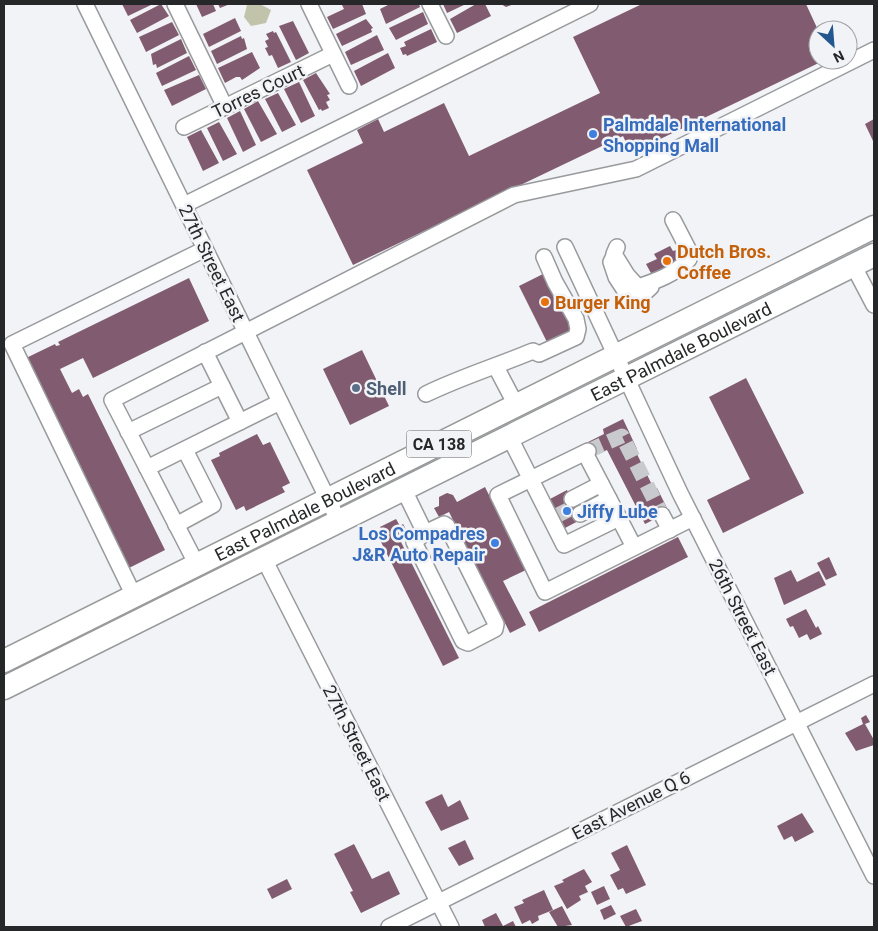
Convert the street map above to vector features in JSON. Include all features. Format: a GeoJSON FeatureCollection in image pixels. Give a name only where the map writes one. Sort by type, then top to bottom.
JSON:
{"type":"FeatureCollection","features":[{"type":"Feature","properties":{"kind":"highway","name":"East Palmdale Boulevard"},"geometry":{"type":"LineString","coordinates":[[4,661],[874,226]]}},
{"type":"Feature","properties":{"kind":"highway","name":"East Palmdale Boulevard"},"geometry":{"type":"LineString","coordinates":[[4,688],[510,438],[874,255]]}},
{"type":"Feature","properties":{"kind":"street","name":"27th Street East"},"geometry":{"type":"LineString","coordinates":[[86,4],[339,522]]}},
{"type":"Feature","properties":{"kind":"street"},"geometry":{"type":"LineString","coordinates":[[175,4],[225,107]]}},
{"type":"Feature","properties":{"kind":"street"},"geometry":{"type":"LineString","coordinates":[[309,4],[349,86]]}},
{"type":"Feature","properties":{"kind":"street"},"geometry":{"type":"LineString","coordinates":[[430,4],[446,36]]}},
{"type":"Feature","properties":{"kind":"street"},"geometry":{"type":"LineString","coordinates":[[184,205],[590,4]]}},
{"type":"Feature","properties":{"kind":"street"},"geometry":{"type":"LineString","coordinates":[[197,565],[112,400],[514,195],[636,169],[874,50]]}},
{"type":"Feature","properties":{"kind":"street","name":"Torres Court"},"geometry":{"type":"LineString","coordinates":[[184,127],[333,54]]}},
{"type":"Feature","properties":{"kind":"street"},"geometry":{"type":"LineString","coordinates":[[616,250],[627,275],[638,287],[654,282],[683,266],[689,259],[688,249],[673,220]]}},
{"type":"Feature","properties":{"kind":"street","name":"26th Street East"},"geometry":{"type":"LineString","coordinates":[[565,248],[693,518],[874,876]]}},
{"type":"Feature","properties":{"kind":"street"},"geometry":{"type":"LineString","coordinates":[[134,596],[12,344],[205,249]]}},
{"type":"Feature","properties":{"kind":"street"},"geometry":{"type":"LineString","coordinates":[[426,394],[459,378],[496,367],[532,351],[539,354],[576,337],[578,329],[576,319],[555,282],[544,257]]}},
{"type":"Feature","properties":{"kind":"street"},"geometry":{"type":"LineString","coordinates":[[853,265],[874,306]]}},
{"type":"Feature","properties":{"kind":"street"},"geometry":{"type":"LineString","coordinates":[[205,352],[240,422]]}},
{"type":"Feature","properties":{"kind":"street"},"geometry":{"type":"LineString","coordinates":[[496,367],[516,405]]}},
{"type":"Feature","properties":{"kind":"street"},"geometry":{"type":"LineString","coordinates":[[128,432],[222,386]]}},
{"type":"Feature","properties":{"kind":"street"},"geometry":{"type":"LineString","coordinates":[[147,468],[280,402]]}},
{"type":"Feature","properties":{"kind":"street"},"geometry":{"type":"LineString","coordinates":[[510,438],[531,479],[555,517],[564,545],[619,518]]}},
{"type":"Feature","properties":{"kind":"street"},"geometry":{"type":"LineString","coordinates":[[176,525],[213,505],[185,450]]}},
{"type":"Feature","properties":{"kind":"street"},"geometry":{"type":"LineString","coordinates":[[634,547],[586,452],[498,495],[545,592],[693,518]]}},
{"type":"Feature","properties":{"kind":"street"},"geometry":{"type":"LineString","coordinates":[[404,490],[425,533]]}},
{"type":"Feature","properties":{"kind":"street"},"geometry":{"type":"LineString","coordinates":[[576,506],[605,491]]}},
{"type":"Feature","properties":{"kind":"street"},"geometry":{"type":"LineString","coordinates":[[662,515],[670,530]]}},
{"type":"Feature","properties":{"kind":"street"},"geometry":{"type":"LineString","coordinates":[[444,524],[448,526],[496,624],[495,630],[468,643],[463,641],[414,542],[425,533],[444,524]]}},
{"type":"Feature","properties":{"kind":"street","name":"27th Street East"},"geometry":{"type":"LineString","coordinates":[[264,559],[451,927]]}},
{"type":"Feature","properties":{"kind":"street","name":"East Avenue Q 6"},"geometry":{"type":"LineString","coordinates":[[389,927],[874,684]]}},
{"type":"Feature","properties":{"kind":"green space"},"geometry":{"type":"Polygon","coordinates":[[[260,4],[271,10],[266,23],[251,26],[244,17],[247,5],[260,4]]]}},
{"type":"Feature","properties":{"kind":"building"},"geometry":{"type":"Polygon","coordinates":[[[122,4],[153,4],[128,16],[122,4]]]}},
{"type":"Feature","properties":{"kind":"building"},"geometry":{"type":"Polygon","coordinates":[[[161,4],[169,16],[137,33],[130,20],[161,4]]]}},
{"type":"Feature","properties":{"kind":"building"},"geometry":{"type":"Polygon","coordinates":[[[196,4],[213,4],[216,11],[202,17],[196,4]]]}},
{"type":"Feature","properties":{"kind":"building"},"geometry":{"type":"Polygon","coordinates":[[[218,4],[230,4],[220,8],[218,4]]]}},
{"type":"Feature","properties":{"kind":"building"},"geometry":{"type":"Polygon","coordinates":[[[362,4],[366,14],[333,29],[327,17],[344,9],[342,5],[362,4]]]}},
{"type":"Feature","properties":{"kind":"building"},"geometry":{"type":"Polygon","coordinates":[[[390,4],[419,4],[420,7],[386,24],[380,9],[390,4]]]}},
{"type":"Feature","properties":{"kind":"building"},"geometry":{"type":"Polygon","coordinates":[[[443,4],[466,4],[447,13],[443,4]]]}},
{"type":"Feature","properties":{"kind":"building"},"geometry":{"type":"Polygon","coordinates":[[[476,4],[485,4],[491,16],[457,33],[450,19],[476,4]]]}},
{"type":"Feature","properties":{"kind":"building"},"geometry":{"type":"Polygon","coordinates":[[[501,4],[514,4],[506,7],[501,4]]]}},
{"type":"Feature","properties":{"kind":"building","name":"Palmdale International Shopping Mall"},"geometry":{"type":"Polygon","coordinates":[[[642,4],[806,4],[813,20],[808,20],[808,68],[631,153],[623,136],[353,265],[307,170],[363,143],[357,130],[378,119],[384,132],[444,103],[469,156],[600,93],[573,37],[642,4]]]}},
{"type":"Feature","properties":{"kind":"building"},"geometry":{"type":"Polygon","coordinates":[[[423,12],[428,24],[396,40],[389,28],[423,12]]]}},
{"type":"Feature","properties":{"kind":"building"},"geometry":{"type":"Polygon","coordinates":[[[235,18],[241,31],[209,47],[203,34],[235,18]]]}},
{"type":"Feature","properties":{"kind":"building"},"geometry":{"type":"Polygon","coordinates":[[[366,19],[373,28],[371,29],[372,32],[342,46],[336,34],[366,19]]]}},
{"type":"Feature","properties":{"kind":"building"},"geometry":{"type":"Polygon","coordinates":[[[293,21],[309,53],[296,60],[279,26],[293,21]]]}},
{"type":"Feature","properties":{"kind":"building"},"geometry":{"type":"Polygon","coordinates":[[[172,22],[179,35],[146,52],[139,37],[172,22]]]}},
{"type":"Feature","properties":{"kind":"building"},"geometry":{"type":"Polygon","coordinates":[[[431,29],[437,42],[407,56],[406,54],[403,55],[400,48],[406,46],[404,42],[431,29]]]}},
{"type":"Feature","properties":{"kind":"building"},"geometry":{"type":"Polygon","coordinates":[[[273,31],[274,33],[276,32],[291,62],[278,68],[272,55],[269,56],[265,48],[268,47],[265,41],[269,39],[266,34],[273,31]]]}},
{"type":"Feature","properties":{"kind":"building"},"geometry":{"type":"Polygon","coordinates":[[[377,35],[384,50],[351,65],[345,52],[377,35]]]}},
{"type":"Feature","properties":{"kind":"building"},"geometry":{"type":"Polygon","coordinates":[[[241,36],[242,39],[244,38],[247,49],[217,64],[211,51],[241,36]]]}},
{"type":"Feature","properties":{"kind":"building"},"geometry":{"type":"Polygon","coordinates":[[[181,39],[187,53],[157,68],[156,64],[153,65],[151,54],[181,39]]]}},
{"type":"Feature","properties":{"kind":"building"},"geometry":{"type":"Polygon","coordinates":[[[252,52],[260,68],[242,80],[240,77],[236,77],[225,83],[218,68],[252,52]]]}},
{"type":"Feature","properties":{"kind":"building"},"geometry":{"type":"Polygon","coordinates":[[[388,53],[395,68],[361,86],[354,71],[388,53]]]}},
{"type":"Feature","properties":{"kind":"building"},"geometry":{"type":"Polygon","coordinates":[[[189,56],[196,70],[162,86],[156,73],[189,56]]]}},
{"type":"Feature","properties":{"kind":"building"},"geometry":{"type":"Polygon","coordinates":[[[316,73],[330,94],[327,95],[330,100],[326,102],[329,108],[322,111],[321,109],[319,110],[303,80],[316,73]]]}},
{"type":"Feature","properties":{"kind":"building"},"geometry":{"type":"Polygon","coordinates":[[[199,75],[206,89],[172,106],[164,90],[199,75]]]}},
{"type":"Feature","properties":{"kind":"building"},"geometry":{"type":"Polygon","coordinates":[[[299,82],[315,116],[301,123],[284,89],[299,82]]]}},
{"type":"Feature","properties":{"kind":"building"},"geometry":{"type":"Polygon","coordinates":[[[278,93],[296,125],[282,132],[265,99],[278,93]]]}},
{"type":"Feature","properties":{"kind":"building"},"geometry":{"type":"Polygon","coordinates":[[[258,101],[277,134],[261,142],[244,109],[258,101]]]}},
{"type":"Feature","properties":{"kind":"building"},"geometry":{"type":"Polygon","coordinates":[[[240,111],[256,145],[243,152],[227,118],[240,111]]]}},
{"type":"Feature","properties":{"kind":"building"},"geometry":{"type":"Polygon","coordinates":[[[874,119],[874,143],[865,124],[874,119]]]}},
{"type":"Feature","properties":{"kind":"building"},"geometry":{"type":"Polygon","coordinates":[[[219,122],[237,154],[223,161],[207,128],[219,122]]]}},
{"type":"Feature","properties":{"kind":"building"},"geometry":{"type":"Polygon","coordinates":[[[201,130],[219,163],[203,171],[187,137],[201,130]]]}},
{"type":"Feature","properties":{"kind":"building","name":"Dutch Bros. Coffee"},"geometry":{"type":"Polygon","coordinates":[[[670,246],[673,251],[676,250],[683,263],[652,275],[646,264],[657,259],[654,254],[670,246]]]}},
{"type":"Feature","properties":{"kind":"building","name":"Burger King"},"geometry":{"type":"Polygon","coordinates":[[[547,272],[571,319],[568,321],[573,331],[548,344],[519,286],[547,272]]]}},
{"type":"Feature","properties":{"kind":"building"},"geometry":{"type":"Polygon","coordinates":[[[189,278],[209,321],[93,378],[83,358],[60,369],[72,393],[79,389],[83,397],[88,394],[165,550],[125,570],[22,360],[55,344],[56,346],[60,345],[58,342],[189,278]]]}},
{"type":"Feature","properties":{"kind":"building","name":"Shell"},"geometry":{"type":"Polygon","coordinates":[[[362,350],[389,406],[350,425],[323,369],[362,350]]]}},
{"type":"Feature","properties":{"kind":"building"},"geometry":{"type":"Polygon","coordinates":[[[746,378],[804,493],[723,533],[707,500],[750,479],[709,397],[746,378]]]}},
{"type":"Feature","properties":{"kind":"building"},"geometry":{"type":"Polygon","coordinates":[[[623,419],[637,449],[635,450],[654,489],[657,488],[669,512],[645,524],[607,450],[591,457],[584,444],[604,434],[603,429],[623,419]]]}},
{"type":"Feature","properties":{"kind":"building"},"geometry":{"type":"Polygon","coordinates":[[[257,434],[263,445],[270,442],[290,483],[282,487],[285,492],[246,511],[244,506],[236,510],[211,460],[220,456],[219,453],[257,434]]]}},
{"type":"Feature","properties":{"kind":"building"},"geometry":{"type":"Polygon","coordinates":[[[485,487],[526,570],[503,581],[526,625],[510,633],[449,512],[439,517],[434,508],[439,506],[439,497],[447,493],[453,495],[457,502],[485,487]]]}},
{"type":"Feature","properties":{"kind":"building","name":"Jiffy Lube"},"geometry":{"type":"Polygon","coordinates":[[[567,490],[582,519],[565,528],[550,499],[567,490]]]}},
{"type":"Feature","properties":{"kind":"building"},"geometry":{"type":"Polygon","coordinates":[[[396,519],[400,526],[403,524],[408,533],[399,538],[459,658],[443,666],[381,542],[387,539],[380,527],[396,519]]]}},
{"type":"Feature","properties":{"kind":"building"},"geometry":{"type":"Polygon","coordinates":[[[678,537],[688,557],[539,632],[529,612],[678,537]]]}},
{"type":"Feature","properties":{"kind":"building"},"geometry":{"type":"Polygon","coordinates":[[[829,557],[837,575],[826,580],[817,563],[829,557]]]}},
{"type":"Feature","properties":{"kind":"building"},"geometry":{"type":"Polygon","coordinates":[[[791,570],[797,582],[819,571],[826,585],[784,605],[774,578],[791,570]]]}},
{"type":"Feature","properties":{"kind":"building"},"geometry":{"type":"Polygon","coordinates":[[[806,609],[816,628],[818,626],[822,634],[810,640],[807,634],[799,638],[793,626],[790,627],[786,619],[806,609]]]}},
{"type":"Feature","properties":{"kind":"building"},"geometry":{"type":"Polygon","coordinates":[[[866,715],[870,722],[865,724],[874,740],[874,745],[856,751],[845,733],[863,724],[861,718],[866,715]]]}},
{"type":"Feature","properties":{"kind":"building"},"geometry":{"type":"Polygon","coordinates":[[[442,794],[448,807],[460,800],[469,819],[441,831],[425,802],[442,794]]]}},
{"type":"Feature","properties":{"kind":"building"},"geometry":{"type":"Polygon","coordinates":[[[802,813],[814,832],[795,842],[792,836],[784,840],[777,826],[802,813]]]}},
{"type":"Feature","properties":{"kind":"building"},"geometry":{"type":"Polygon","coordinates":[[[465,840],[474,859],[459,866],[448,848],[465,840]]]}},
{"type":"Feature","properties":{"kind":"building"},"geometry":{"type":"Polygon","coordinates":[[[354,844],[372,879],[389,871],[400,894],[361,913],[350,892],[353,891],[334,854],[354,844]]]}},
{"type":"Feature","properties":{"kind":"building"},"geometry":{"type":"Polygon","coordinates":[[[627,845],[646,885],[626,894],[623,888],[618,890],[610,875],[620,870],[611,853],[627,845]]]}},
{"type":"Feature","properties":{"kind":"building"},"geometry":{"type":"Polygon","coordinates":[[[584,869],[592,882],[585,886],[588,892],[579,896],[581,900],[567,909],[554,886],[584,869]]]}},
{"type":"Feature","properties":{"kind":"building"},"geometry":{"type":"Polygon","coordinates":[[[287,879],[292,889],[272,899],[267,889],[287,879]]]}},
{"type":"Feature","properties":{"kind":"building"},"geometry":{"type":"Polygon","coordinates":[[[604,886],[610,899],[597,905],[591,892],[604,886]]]}},
{"type":"Feature","properties":{"kind":"building"},"geometry":{"type":"Polygon","coordinates":[[[544,890],[553,910],[538,916],[539,920],[532,924],[530,920],[522,924],[514,907],[524,903],[522,900],[544,890]]]}},
{"type":"Feature","properties":{"kind":"building"},"geometry":{"type":"Polygon","coordinates":[[[611,905],[616,914],[604,920],[600,910],[611,905]]]}},
{"type":"Feature","properties":{"kind":"building"},"geometry":{"type":"Polygon","coordinates":[[[562,906],[572,925],[558,927],[549,912],[562,906]]]}},
{"type":"Feature","properties":{"kind":"building"},"geometry":{"type":"Polygon","coordinates":[[[636,909],[642,921],[626,927],[620,916],[636,909]]]}},
{"type":"Feature","properties":{"kind":"building"},"geometry":{"type":"Polygon","coordinates":[[[496,913],[503,926],[513,921],[516,927],[485,927],[482,920],[496,913]]]}},
{"type":"Feature","properties":{"kind":"tunnel"},"geometry":{"type":"LineString","coordinates":[[588,451],[622,436],[662,515]]}},
{"type":"Feature","properties":{"kind":"tunnel"},"geometry":{"type":"LineString","coordinates":[[558,515],[576,506]]}},
{"type":"Feature","properties":{"kind":"place","name":"Palmdale International Shopping Mall"},"geometry":{"type":"Point","coordinates":[593,134]}},
{"type":"Feature","properties":{"kind":"place","name":"Dutch Bros. Coffee"},"geometry":{"type":"Point","coordinates":[667,261]}},
{"type":"Feature","properties":{"kind":"place","name":"Burger King"},"geometry":{"type":"Point","coordinates":[545,302]}},
{"type":"Feature","properties":{"kind":"place","name":"Shell"},"geometry":{"type":"Point","coordinates":[356,388]}},
{"type":"Feature","properties":{"kind":"place","name":"Jiffy Lube"},"geometry":{"type":"Point","coordinates":[567,511]}},
{"type":"Feature","properties":{"kind":"place","name":"Los Compadres J&R Auto Repair"},"geometry":{"type":"Point","coordinates":[495,543]}}]}
